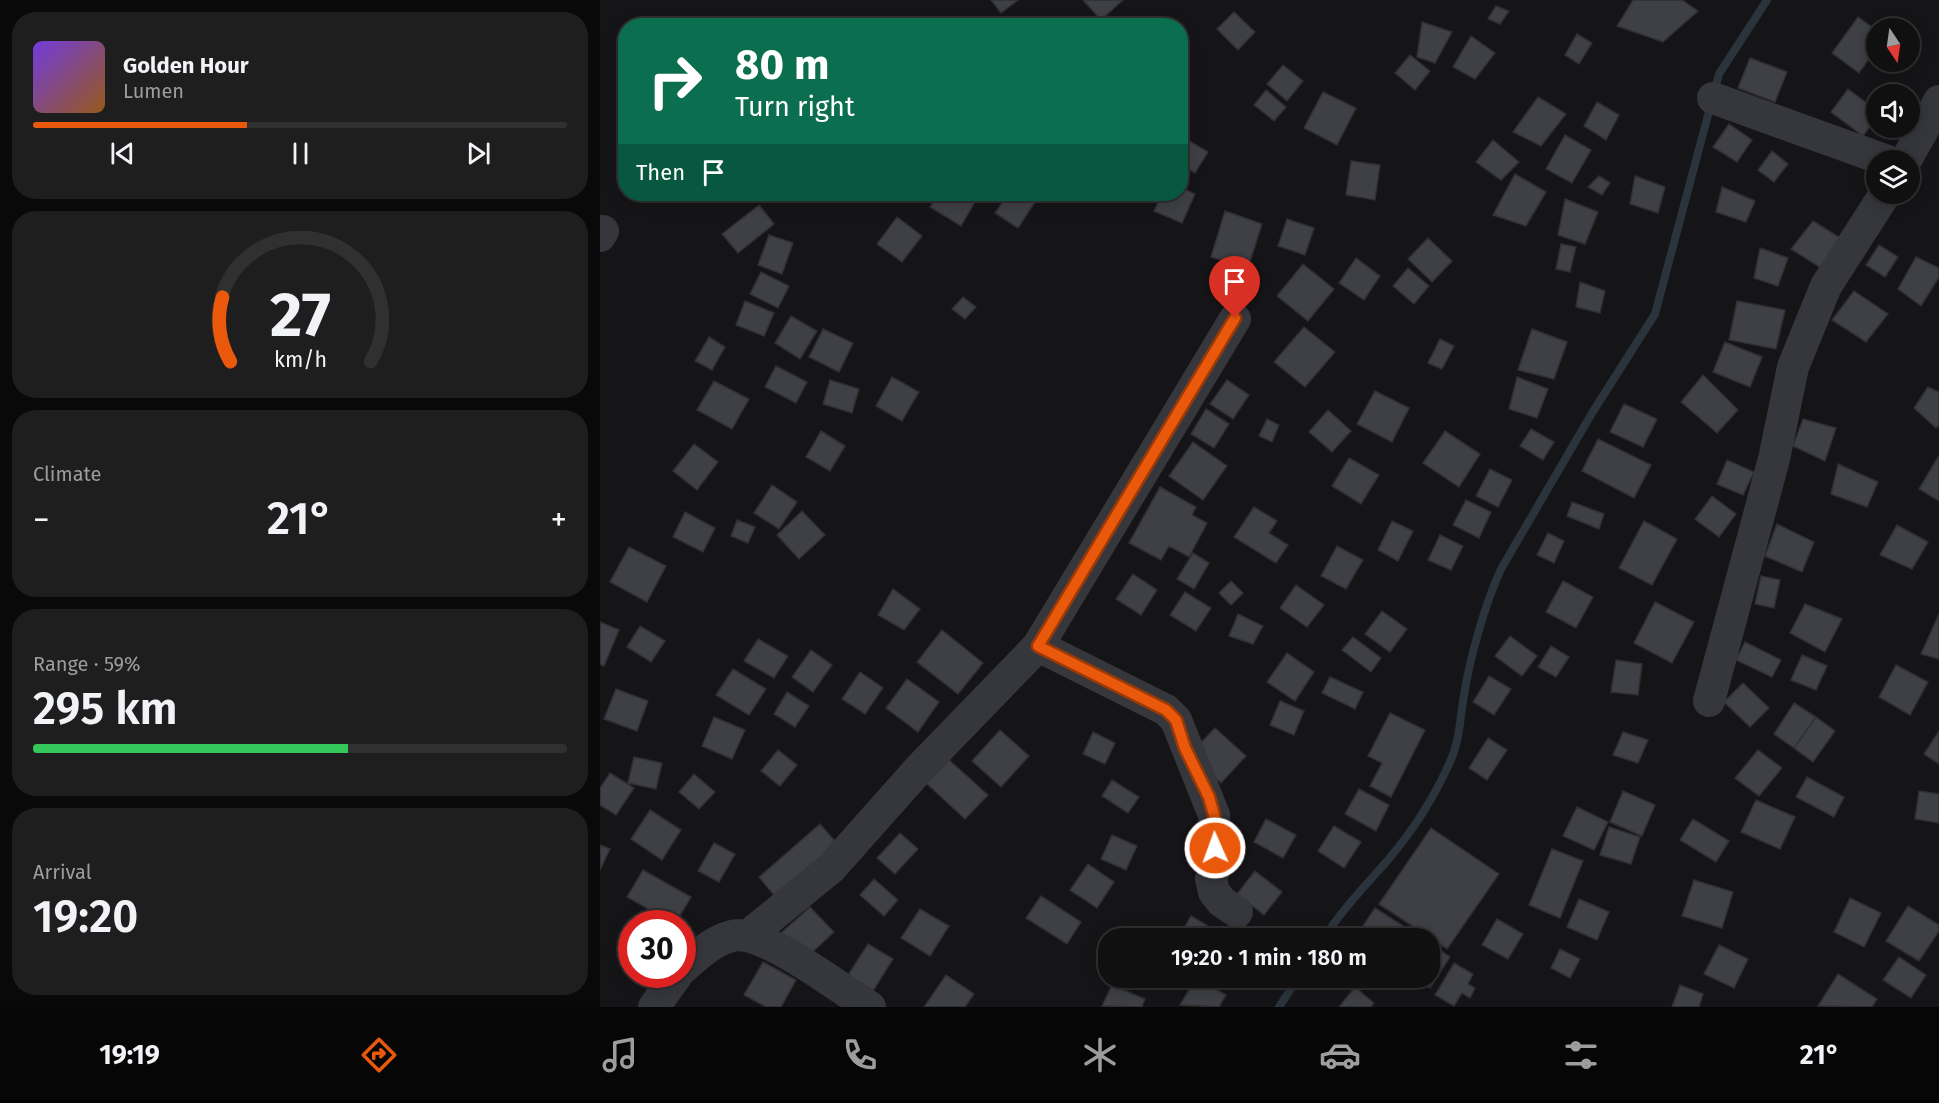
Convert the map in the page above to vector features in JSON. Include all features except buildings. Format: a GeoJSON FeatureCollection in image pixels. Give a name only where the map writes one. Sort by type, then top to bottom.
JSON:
{"type":"FeatureCollection","features":[{"type":"Feature","properties":{"kind":"street"},"geometry":{"type":"LineString","coordinates":[[1713,98],[1866,153]]}},
{"type":"Feature","properties":{"kind":"street"},"geometry":{"type":"LineString","coordinates":[[1912,150],[1939,100]]}},
{"type":"Feature","properties":{"kind":"street"},"geometry":{"type":"LineString","coordinates":[[1709,701],[1774,459],[1793,367],[1826,286],[1879,204]]}},
{"type":"Feature","properties":{"kind":"street"},"geometry":{"type":"LineString","coordinates":[[749,935],[831,868],[919,769],[1038,646],[1235,318]]}},
{"type":"Feature","properties":{"kind":"street"},"geometry":{"type":"LineString","coordinates":[[1038,646],[1166,710],[1176,720],[1185,748],[1209,797],[1214,815],[1216,864],[1212,879],[1214,892],[1222,902],[1237,912]]}},
{"type":"Feature","properties":{"kind":"street"},"geometry":{"type":"LineString","coordinates":[[696,958],[718,941],[734,935],[749,935],[780,949],[870,1007]]}},
{"type":"Feature","properties":{"kind":"street"},"geometry":{"type":"LineString","coordinates":[[654,1007],[668,988]]}},
{"type":"Feature","properties":{"kind":"waterway"},"geometry":{"type":"LineString","coordinates":[[1714,93],[1719,74],[1767,0]]}},
{"type":"Feature","properties":{"kind":"waterway"},"geometry":{"type":"LineString","coordinates":[[1330,928],[1405,838],[1422,814],[1444,775],[1458,737],[1474,648],[1489,598],[1501,569],[1592,413],[1655,314],[1711,104]]}},
{"type":"Feature","properties":{"kind":"waterway"},"geometry":{"type":"LineString","coordinates":[[1279,1007],[1291,988]]}},
{"type":"Feature","properties":{"kind":"route"},"geometry":{"type":"LineString","coordinates":[[1215,848],[1214,815],[1209,797],[1185,748],[1176,720],[1166,710],[1038,646],[1235,318]]}}]}
